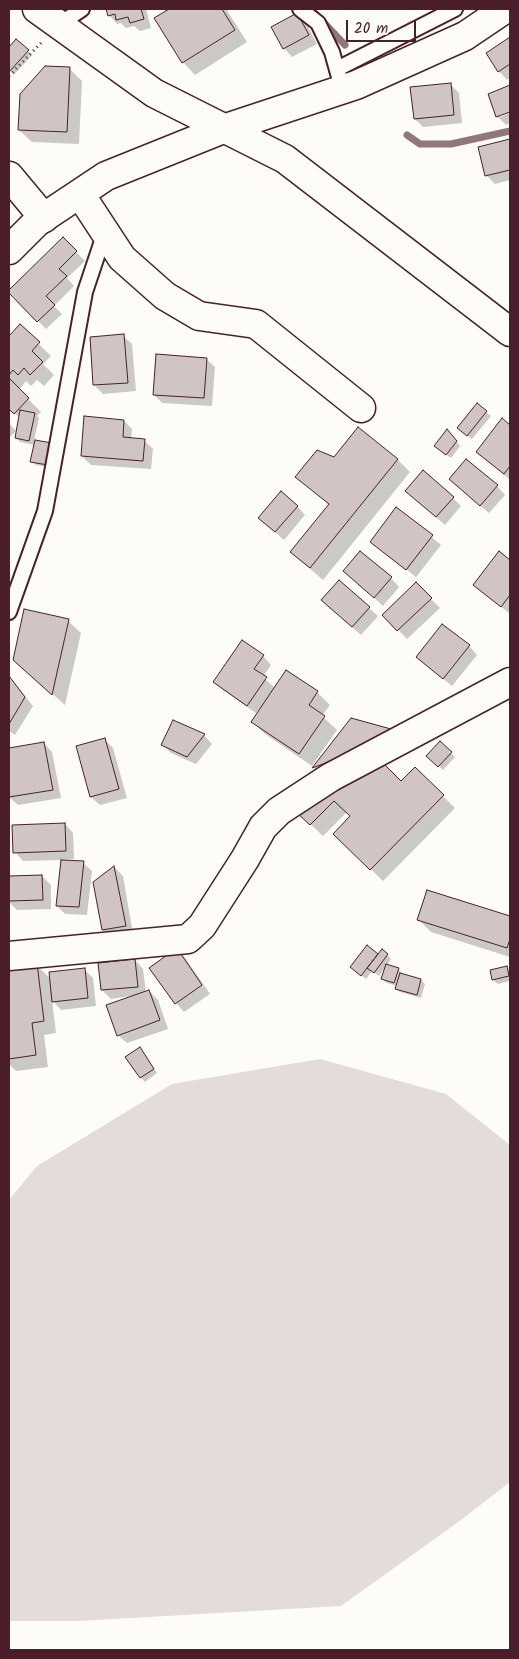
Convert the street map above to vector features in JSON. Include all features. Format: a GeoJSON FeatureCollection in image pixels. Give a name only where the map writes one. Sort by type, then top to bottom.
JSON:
{"type":"FeatureCollection","features":[{"type":"Feature","properties":{"kind":"street"},"geometry":{"type":"LineString","coordinates":[[37,9],[154,93],[285,159],[510,332]]}},
{"type":"Feature","properties":{"kind":"street"},"geometry":{"type":"LineString","coordinates":[[9,250],[37,222],[106,176],[340,79],[356,85],[465,36],[506,9]]}},
{"type":"Feature","properties":{"kind":"street"},"geometry":{"type":"LineString","coordinates":[[9,176],[44,218]]}},
{"type":"Feature","properties":{"kind":"street"},"geometry":{"type":"LineString","coordinates":[[80,194],[122,258],[165,296],[199,316],[256,324],[361,408]]}},
{"type":"Feature","properties":{"kind":"street"},"geometry":{"type":"LineString","coordinates":[[9,956],[188,939],[202,926],[263,827],[279,811],[330,777],[510,682]]}},
{"type":"Feature","properties":{"kind":"lane"},"geometry":{"type":"LineString","coordinates":[[60,24],[82,9]]}},
{"type":"Feature","properties":{"kind":"lane"},"geometry":{"type":"LineString","coordinates":[[300,9],[318,24],[332,52],[340,79],[455,9]]}},
{"type":"Feature","properties":{"kind":"lane"},"geometry":{"type":"LineString","coordinates":[[9,612],[45,511],[85,292],[105,232]]}},
{"type":"Feature","properties":{"kind":"path"},"geometry":{"type":"LineString","coordinates":[[9,76],[60,24]]}},
{"type":"Feature","properties":{"kind":"shaded area"},"geometry":{"type":"Polygon","coordinates":[[[320,1059],[446,1094],[510,1145],[510,1482],[461,1520],[341,1606],[78,1621],[9,1621],[9,1200],[37,1166],[172,1084],[320,1059]]]}},
{"type":"Feature","properties":{"kind":"building"},"geometry":{"type":"Polygon","coordinates":[[[106,9],[141,9],[144,19],[130,23],[128,17],[116,20],[115,14],[108,16],[106,9]]]}},
{"type":"Feature","properties":{"kind":"building"},"geometry":{"type":"Polygon","coordinates":[[[169,9],[222,9],[235,30],[182,63],[154,18],[169,9]]]}},
{"type":"Feature","properties":{"kind":"building"},"geometry":{"type":"Polygon","coordinates":[[[297,13],[309,35],[283,49],[271,27],[297,13]]]}},
{"type":"Feature","properties":{"kind":"building"},"geometry":{"type":"Polygon","coordinates":[[[510,37],[510,64],[498,72],[486,53],[510,37]]]}},
{"type":"Feature","properties":{"kind":"building"},"geometry":{"type":"Polygon","coordinates":[[[16,39],[29,50],[9,72],[9,47],[16,39]]]}},
{"type":"Feature","properties":{"kind":"building"},"geometry":{"type":"Polygon","coordinates":[[[45,66],[70,67],[67,132],[18,130],[20,94],[45,66]]]}},
{"type":"Feature","properties":{"kind":"building"},"geometry":{"type":"Polygon","coordinates":[[[451,83],[454,115],[414,119],[410,87],[451,83]]]}},
{"type":"Feature","properties":{"kind":"building"},"geometry":{"type":"Polygon","coordinates":[[[510,85],[510,112],[496,117],[488,94],[510,85]]]}},
{"type":"Feature","properties":{"kind":"building"},"geometry":{"type":"Polygon","coordinates":[[[510,139],[510,170],[485,176],[478,147],[510,139]]]}},
{"type":"Feature","properties":{"kind":"building"},"geometry":{"type":"Polygon","coordinates":[[[63,237],[77,251],[59,269],[67,276],[46,296],[55,305],[37,322],[9,293],[9,290],[63,237]]]}},
{"type":"Feature","properties":{"kind":"building"},"geometry":{"type":"Polygon","coordinates":[[[20,324],[40,342],[32,351],[43,362],[30,375],[24,368],[18,375],[13,370],[9,375],[9,336],[20,324]]]}},
{"type":"Feature","properties":{"kind":"building"},"geometry":{"type":"Polygon","coordinates":[[[124,334],[128,383],[93,385],[90,337],[124,334]]]}},
{"type":"Feature","properties":{"kind":"building"},"geometry":{"type":"Polygon","coordinates":[[[156,354],[207,358],[204,398],[153,395],[156,354]]]}},
{"type":"Feature","properties":{"kind":"building"},"geometry":{"type":"Polygon","coordinates":[[[9,378],[29,398],[14,414],[9,409],[9,378]]]}},
{"type":"Feature","properties":{"kind":"building"},"geometry":{"type":"Polygon","coordinates":[[[477,403],[487,411],[467,436],[457,428],[477,403]]]}},
{"type":"Feature","properties":{"kind":"building"},"geometry":{"type":"Polygon","coordinates":[[[20,410],[35,413],[29,441],[15,438],[20,410]]]}},
{"type":"Feature","properties":{"kind":"building"},"geometry":{"type":"Polygon","coordinates":[[[84,416],[124,420],[123,437],[145,439],[143,461],[81,456],[84,416]]]}},
{"type":"Feature","properties":{"kind":"building"},"geometry":{"type":"Polygon","coordinates":[[[502,418],[510,425],[510,466],[504,474],[476,452],[502,418]]]}},
{"type":"Feature","properties":{"kind":"building"},"geometry":{"type":"Polygon","coordinates":[[[358,427],[398,459],[310,568],[290,552],[329,504],[295,477],[317,450],[334,457],[358,427]]]}},
{"type":"Feature","properties":{"kind":"building"},"geometry":{"type":"Polygon","coordinates":[[[447,429],[457,441],[446,455],[434,446],[447,429]]]}},
{"type":"Feature","properties":{"kind":"building"},"geometry":{"type":"Polygon","coordinates":[[[35,440],[52,443],[48,465],[30,462],[35,440]]]}},
{"type":"Feature","properties":{"kind":"building"},"geometry":{"type":"Polygon","coordinates":[[[466,459],[498,485],[480,506],[449,479],[466,459]]]}},
{"type":"Feature","properties":{"kind":"building"},"geometry":{"type":"Polygon","coordinates":[[[423,470],[454,497],[436,517],[405,491],[423,470]]]}},
{"type":"Feature","properties":{"kind":"building"},"geometry":{"type":"Polygon","coordinates":[[[281,491],[298,506],[275,532],[258,518],[281,491]]]}},
{"type":"Feature","properties":{"kind":"building"},"geometry":{"type":"Polygon","coordinates":[[[396,507],[433,535],[406,570],[370,542],[396,507]]]}},
{"type":"Feature","properties":{"kind":"building"},"geometry":{"type":"Polygon","coordinates":[[[360,551],[392,577],[374,598],[343,571],[360,551]]]}},
{"type":"Feature","properties":{"kind":"building"},"geometry":{"type":"Polygon","coordinates":[[[499,551],[510,560],[510,595],[501,607],[473,585],[499,551]]]}},
{"type":"Feature","properties":{"kind":"building"},"geometry":{"type":"Polygon","coordinates":[[[339,580],[370,607],[352,627],[321,600],[339,580]]]}},
{"type":"Feature","properties":{"kind":"building"},"geometry":{"type":"Polygon","coordinates":[[[416,582],[432,598],[397,631],[382,615],[416,582]]]}},
{"type":"Feature","properties":{"kind":"building"},"geometry":{"type":"Polygon","coordinates":[[[24,609],[69,619],[52,695],[13,660],[24,609]]]}},
{"type":"Feature","properties":{"kind":"building"},"geometry":{"type":"Polygon","coordinates":[[[442,624],[470,645],[443,679],[416,657],[442,624]]]}},
{"type":"Feature","properties":{"kind":"building"},"geometry":{"type":"Polygon","coordinates":[[[242,640],[264,655],[254,669],[267,677],[247,706],[213,682],[242,640]]]}},
{"type":"Feature","properties":{"kind":"building"},"geometry":{"type":"Polygon","coordinates":[[[286,670],[318,691],[309,705],[325,716],[299,754],[251,722],[286,670]]]}},
{"type":"Feature","properties":{"kind":"building"},"geometry":{"type":"Polygon","coordinates":[[[9,676],[25,697],[9,724],[9,676]]]}},
{"type":"Feature","properties":{"kind":"building"},"geometry":{"type":"Polygon","coordinates":[[[351,718],[391,729],[388,740],[312,768],[351,718]]]}},
{"type":"Feature","properties":{"kind":"building"},"geometry":{"type":"Polygon","coordinates":[[[173,720],[205,734],[187,757],[161,745],[173,720]]]}},
{"type":"Feature","properties":{"kind":"building"},"geometry":{"type":"Polygon","coordinates":[[[105,738],[119,789],[90,797],[76,746],[105,738]]]}},
{"type":"Feature","properties":{"kind":"building"},"geometry":{"type":"Polygon","coordinates":[[[440,741],[452,752],[438,767],[426,756],[440,741]]]}},
{"type":"Feature","properties":{"kind":"building"},"geometry":{"type":"Polygon","coordinates":[[[44,742],[53,790],[9,797],[9,748],[44,742]]]}},
{"type":"Feature","properties":{"kind":"building"},"geometry":{"type":"Polygon","coordinates":[[[385,765],[401,781],[415,767],[444,795],[370,870],[333,834],[350,816],[334,801],[310,825],[296,812],[385,765]]]}},
{"type":"Feature","properties":{"kind":"building"},"geometry":{"type":"Polygon","coordinates":[[[65,823],[66,851],[13,853],[12,825],[65,823]]]}},
{"type":"Feature","properties":{"kind":"building"},"geometry":{"type":"Polygon","coordinates":[[[61,860],[84,861],[79,907],[56,906],[61,860]]]}},
{"type":"Feature","properties":{"kind":"building"},"geometry":{"type":"Polygon","coordinates":[[[114,866],[126,926],[102,930],[93,882],[114,866]]]}},
{"type":"Feature","properties":{"kind":"building"},"geometry":{"type":"Polygon","coordinates":[[[42,875],[43,900],[9,901],[9,876],[42,875]]]}},
{"type":"Feature","properties":{"kind":"building"},"geometry":{"type":"Polygon","coordinates":[[[427,890],[510,916],[510,939],[507,948],[417,920],[427,890]]]}},
{"type":"Feature","properties":{"kind":"building"},"geometry":{"type":"Polygon","coordinates":[[[367,945],[378,954],[361,976],[350,967],[367,945]]]}},
{"type":"Feature","properties":{"kind":"building"},"geometry":{"type":"Polygon","coordinates":[[[177,948],[202,985],[175,1004],[149,968],[177,948]]]}},
{"type":"Feature","properties":{"kind":"building"},"geometry":{"type":"Polygon","coordinates":[[[382,949],[388,954],[374,973],[367,968],[382,949]]]}},
{"type":"Feature","properties":{"kind":"building"},"geometry":{"type":"Polygon","coordinates":[[[135,959],[138,987],[101,990],[98,963],[135,959]]]}},
{"type":"Feature","properties":{"kind":"building"},"geometry":{"type":"Polygon","coordinates":[[[37,963],[44,1021],[32,1023],[36,1055],[9,1059],[9,967],[37,963]]]}},
{"type":"Feature","properties":{"kind":"building"},"geometry":{"type":"Polygon","coordinates":[[[386,964],[399,968],[394,983],[381,979],[386,964]]]}},
{"type":"Feature","properties":{"kind":"building"},"geometry":{"type":"Polygon","coordinates":[[[507,966],[509,976],[492,980],[490,970],[507,966]]]}},
{"type":"Feature","properties":{"kind":"building"},"geometry":{"type":"Polygon","coordinates":[[[85,968],[88,998],[52,1002],[49,972],[85,968]]]}},
{"type":"Feature","properties":{"kind":"building"},"geometry":{"type":"Polygon","coordinates":[[[400,973],[421,979],[417,995],[395,989],[400,973]]]}},
{"type":"Feature","properties":{"kind":"building"},"geometry":{"type":"Polygon","coordinates":[[[149,990],[160,1020],[117,1036],[106,1005],[149,990]]]}},
{"type":"Feature","properties":{"kind":"building"},"geometry":{"type":"Polygon","coordinates":[[[140,1047],[154,1069],[140,1078],[125,1057],[140,1047]]]}},
{"type":"Feature","properties":{"kind":"waterway"},"geometry":{"type":"LineString","coordinates":[[311,9],[345,45]]}},
{"type":"Feature","properties":{"kind":"waterway"},"geometry":{"type":"LineString","coordinates":[[407,135],[420,144],[451,144],[510,131]]}}]}
